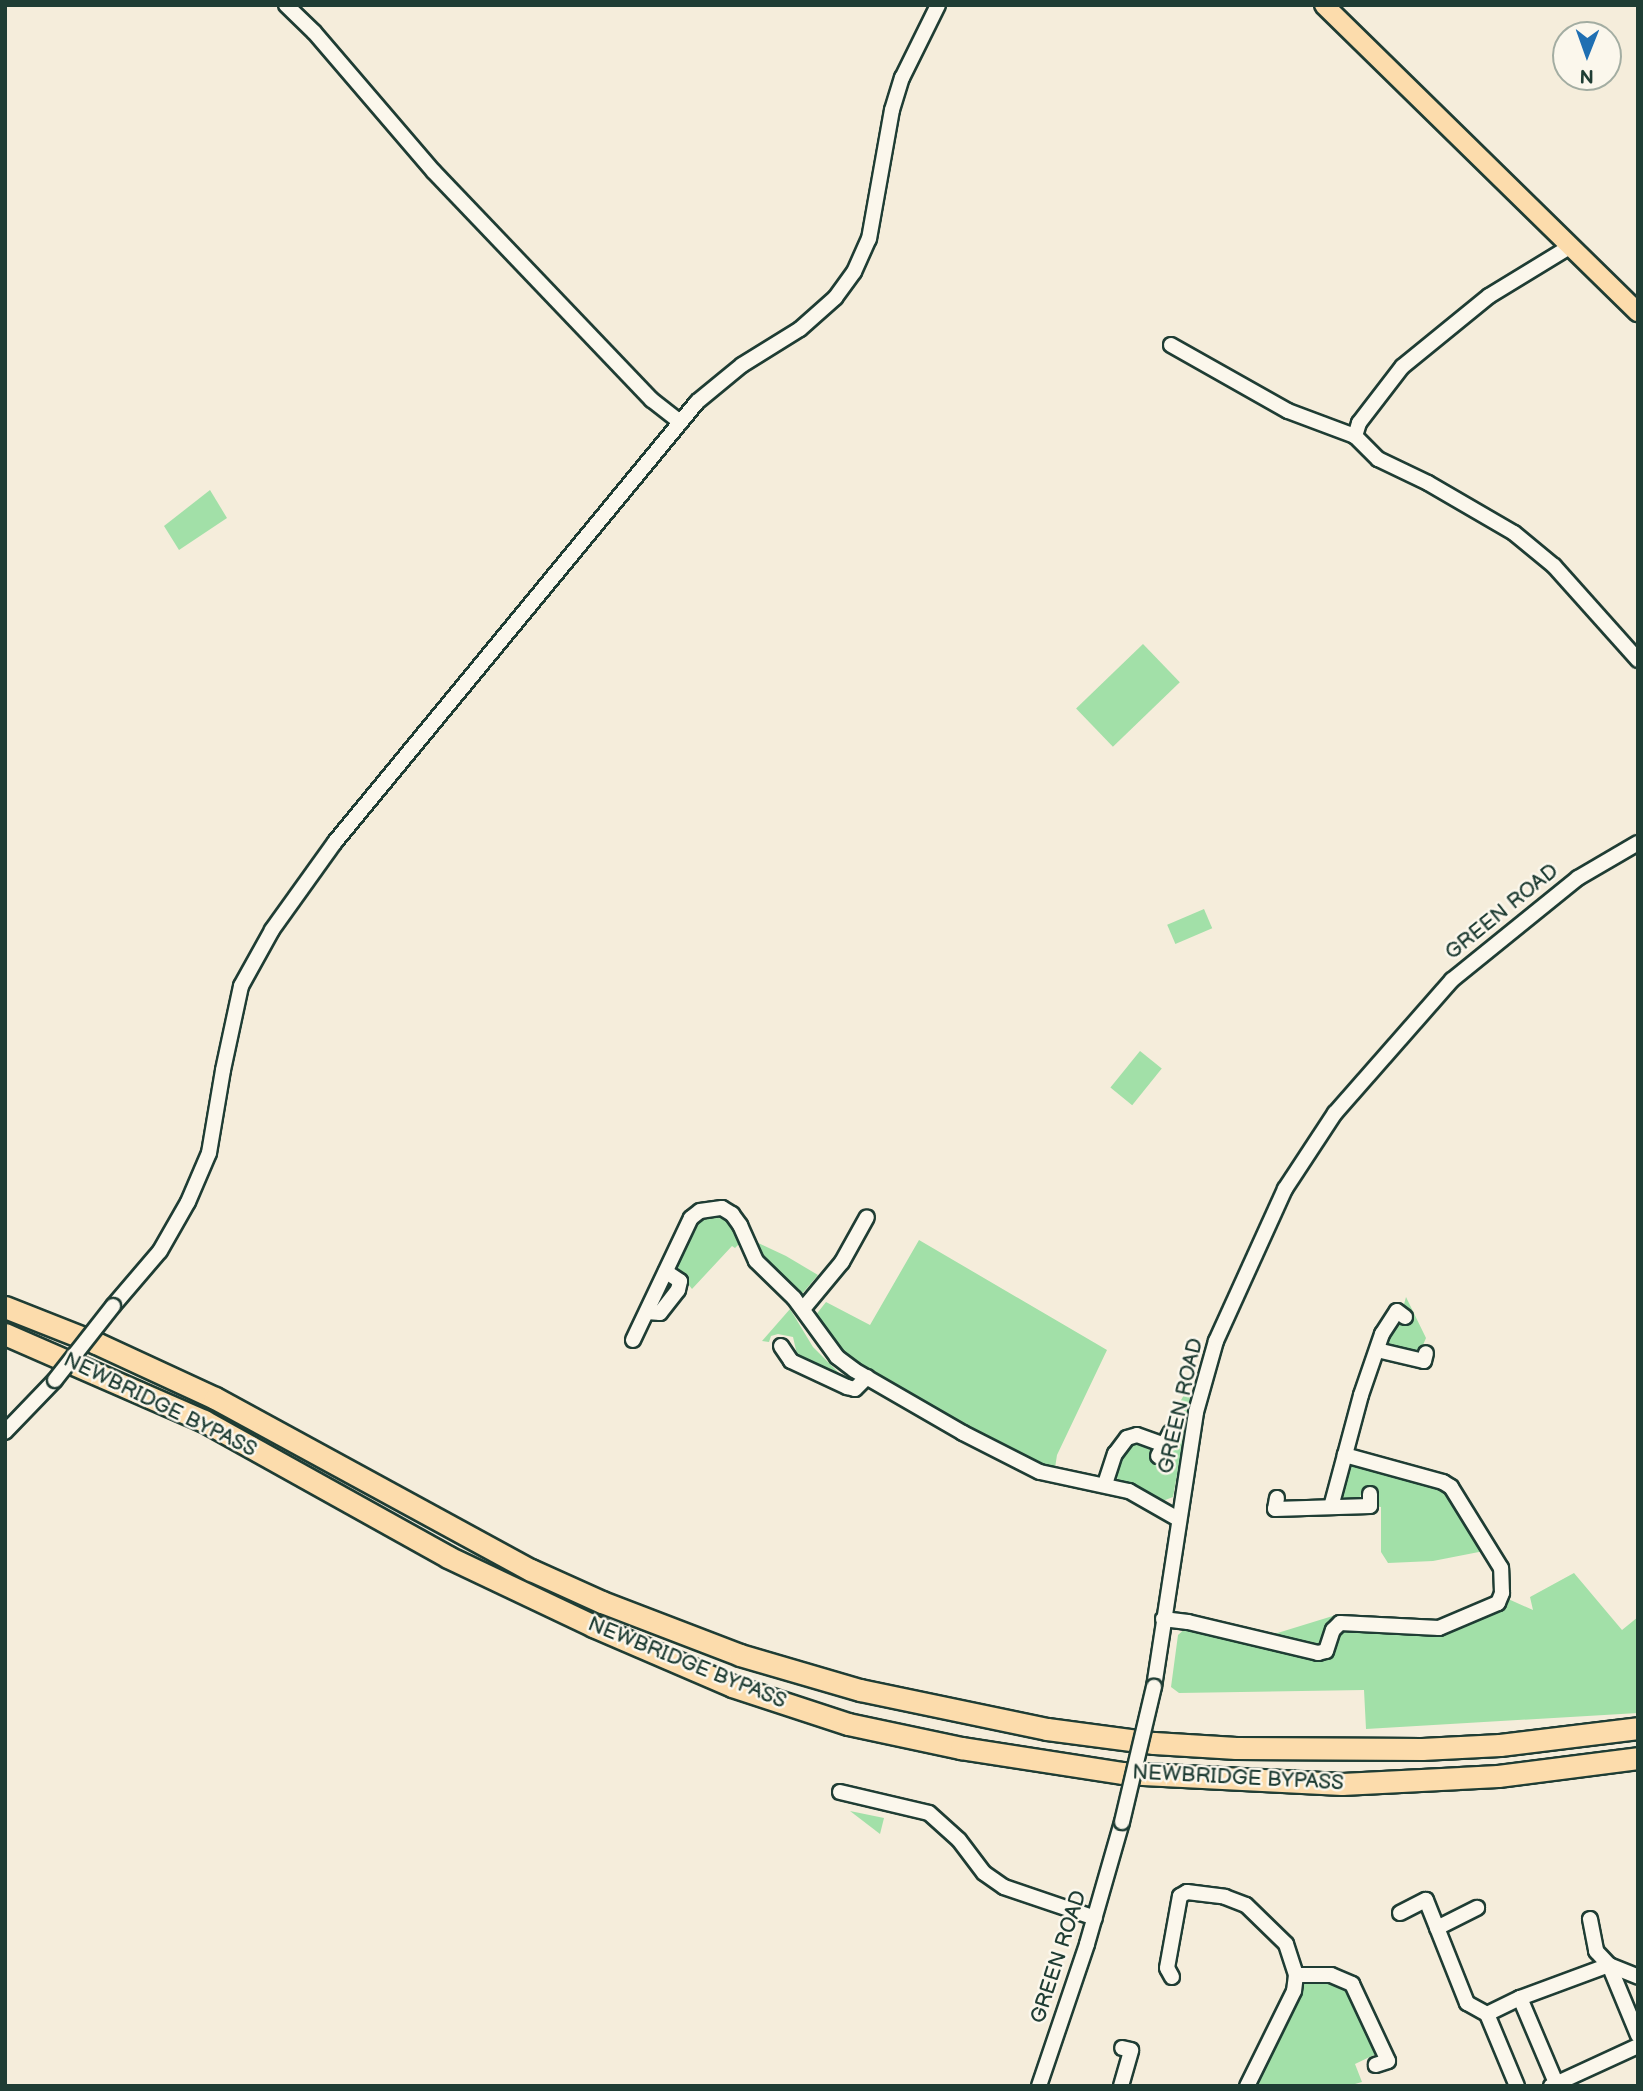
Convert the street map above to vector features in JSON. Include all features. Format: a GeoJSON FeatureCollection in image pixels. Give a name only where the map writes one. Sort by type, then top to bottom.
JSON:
{"type":"FeatureCollection","features":[{"type":"Feature","properties":{"kind":"highway","name":"NEWBRIDGE BYPASS"},"geometry":{"type":"LineString","coordinates":[[5,1307],[96,1343],[215,1398],[531,1570],[717,1646],[860,1690],[1047,1729],[1154,1743],[1236,1748],[1422,1749],[1500,1745],[1638,1728]]}},
{"type":"Feature","properties":{"kind":"highway","name":"NEWBRIDGE BYPASS"},"geometry":{"type":"LineString","coordinates":[[5,1334],[204,1421],[448,1557],[593,1626],[732,1686],[848,1724],[961,1748],[1123,1773],[1342,1784],[1498,1776],[1638,1758]]}},
{"type":"Feature","properties":{"kind":"main road"},"geometry":{"type":"LineString","coordinates":[[1324,5],[1638,312]]}},
{"type":"Feature","properties":{"kind":"street"},"geometry":{"type":"LineString","coordinates":[[286,5],[314,32],[434,172],[652,400],[680,422]]}},
{"type":"Feature","properties":{"kind":"street"},"geometry":{"type":"LineString","coordinates":[[5,1432],[55,1380],[160,1251],[188,1202],[209,1153],[223,1070],[242,986],[272,930],[335,842],[697,401],[741,365],[800,329],[835,298],[854,272],[869,239],[892,110],[902,78],[938,5]]}},
{"type":"Feature","properties":{"kind":"street"},"geometry":{"type":"LineString","coordinates":[[1356,436],[1359,424],[1402,367],[1489,296],[1571,246]]}},
{"type":"Feature","properties":{"kind":"street"},"geometry":{"type":"LineString","coordinates":[[1171,345],[1279,407],[1356,436],[1378,459],[1428,483],[1514,533],[1554,566],[1636,655]]}},
{"type":"Feature","properties":{"kind":"street","name":"GREEN ROAD"},"geometry":{"type":"LineString","coordinates":[[1039,2086],[1095,1918],[1122,1822],[1154,1687],[1196,1412],[1216,1341],[1285,1189],[1335,1113],[1451,980],[1578,878],[1638,843]]}},
{"type":"Feature","properties":{"kind":"street"},"geometry":{"type":"LineString","coordinates":[[634,1340],[647,1312],[660,1313],[678,1290],[680,1281],[666,1272],[691,1218],[700,1211],[722,1208],[732,1214],[740,1225],[756,1261],[803,1309],[837,1357],[974,1439],[1040,1472],[1129,1491],[1178,1519]]}},
{"type":"Feature","properties":{"kind":"street"},"geometry":{"type":"LineString","coordinates":[[803,1309],[842,1262],[867,1217]]}},
{"type":"Feature","properties":{"kind":"street"},"geometry":{"type":"LineString","coordinates":[[1331,1507],[1377,1350],[1397,1311],[1405,1317]]}},
{"type":"Feature","properties":{"kind":"street"},"geometry":{"type":"LineString","coordinates":[[781,1346],[791,1361],[847,1387],[855,1389],[867,1377]]}},
{"type":"Feature","properties":{"kind":"street"},"geometry":{"type":"LineString","coordinates":[[1377,1350],[1424,1362],[1426,1353]]}},
{"type":"Feature","properties":{"kind":"street"},"geometry":{"type":"LineString","coordinates":[[1105,1484],[1115,1454],[1127,1438],[1137,1435],[1164,1444]]}},
{"type":"Feature","properties":{"kind":"street"},"geometry":{"type":"LineString","coordinates":[[1163,1619],[1318,1653],[1326,1651],[1333,1630],[1340,1623],[1439,1628],[1498,1603],[1502,1593],[1501,1568],[1451,1487],[1443,1482],[1345,1455]]}},
{"type":"Feature","properties":{"kind":"street"},"geometry":{"type":"LineString","coordinates":[[1277,1498],[1275,1509],[1370,1506],[1370,1494]]}},
{"type":"Feature","properties":{"kind":"street"},"geometry":{"type":"LineString","coordinates":[[840,1792],[933,1807],[984,1873],[1004,1887],[1095,1918]]}},
{"type":"Feature","properties":{"kind":"street"},"geometry":{"type":"LineString","coordinates":[[1172,1977],[1167,1968],[1180,1896],[1187,1892],[1224,1896],[1246,1905],[1286,1944],[1296,1975],[1294,1992],[1247,2086]]}},
{"type":"Feature","properties":{"kind":"street"},"geometry":{"type":"LineString","coordinates":[[1400,1913],[1426,1899],[1467,2003],[1487,2014],[1517,2086]]}},
{"type":"Feature","properties":{"kind":"street"},"geometry":{"type":"LineString","coordinates":[[1437,1928],[1477,1908]]}},
{"type":"Feature","properties":{"kind":"street"},"geometry":{"type":"LineString","coordinates":[[1590,1919],[1596,1951],[1609,1965],[1638,2035]]}},
{"type":"Feature","properties":{"kind":"street"},"geometry":{"type":"LineString","coordinates":[[1487,2014],[1520,1998],[1609,1965],[1638,1977]]}},
{"type":"Feature","properties":{"kind":"street"},"geometry":{"type":"LineString","coordinates":[[1296,1975],[1331,1975],[1352,1984],[1388,2061],[1376,2065]]}},
{"type":"Feature","properties":{"kind":"street"},"geometry":{"type":"LineString","coordinates":[[1520,1998],[1553,2085],[1638,2046]]}},
{"type":"Feature","properties":{"kind":"street"},"geometry":{"type":"LineString","coordinates":[[1121,2086],[1131,2050]]}},
{"type":"Feature","properties":{"kind":"green space"},"geometry":{"type":"Polygon","coordinates":[[[210,490],[227,518],[179,550],[164,526],[210,490]]]}},
{"type":"Feature","properties":{"kind":"green space"},"geometry":{"type":"Polygon","coordinates":[[[1143,644],[1180,682],[1113,747],[1076,709],[1143,644]]]}},
{"type":"Feature","properties":{"kind":"green space"},"geometry":{"type":"Polygon","coordinates":[[[1204,909],[1212,928],[1175,944],[1167,925],[1204,909]]]}},
{"type":"Feature","properties":{"kind":"green space"},"geometry":{"type":"Polygon","coordinates":[[[1140,1051],[1162,1069],[1132,1105],[1110,1088],[1140,1051]]]}},
{"type":"Feature","properties":{"kind":"green space"},"geometry":{"type":"Polygon","coordinates":[[[712,1216],[729,1221],[740,1243],[735,1248],[732,1246],[692,1289],[679,1272],[677,1261],[697,1223],[712,1216]]]}},
{"type":"Feature","properties":{"kind":"green space"},"geometry":{"type":"Polygon","coordinates":[[[752,1240],[818,1275],[801,1295],[760,1257],[752,1240]]]}},
{"type":"Feature","properties":{"kind":"green space"},"geometry":{"type":"Polygon","coordinates":[[[919,1240],[1107,1350],[1057,1455],[1055,1468],[1009,1452],[894,1388],[842,1352],[815,1316],[826,1302],[870,1325],[919,1240]]]}},
{"type":"Feature","properties":{"kind":"green space"},"geometry":{"type":"Polygon","coordinates":[[[1406,1297],[1426,1338],[1420,1352],[1387,1345],[1386,1342],[1397,1322],[1406,1324],[1411,1316],[1403,1308],[1406,1297]]]}},
{"type":"Feature","properties":{"kind":"green space"},"geometry":{"type":"Polygon","coordinates":[[[790,1309],[813,1347],[848,1382],[798,1359],[793,1337],[778,1334],[771,1336],[769,1342],[762,1341],[790,1309]]]}},
{"type":"Feature","properties":{"kind":"green space"},"geometry":{"type":"Polygon","coordinates":[[[1184,1395],[1191,1397],[1173,1497],[1160,1502],[1118,1481],[1115,1469],[1130,1443],[1153,1445],[1154,1451],[1176,1430],[1167,1424],[1184,1395]]]}},
{"type":"Feature","properties":{"kind":"green space"},"geometry":{"type":"Polygon","coordinates":[[[1358,1465],[1444,1488],[1484,1551],[1433,1561],[1388,1563],[1381,1552],[1381,1507],[1374,1506],[1374,1492],[1363,1491],[1358,1500],[1349,1502],[1341,1496],[1348,1467],[1358,1465]]]}},
{"type":"Feature","properties":{"kind":"green space"},"geometry":{"type":"Polygon","coordinates":[[[1574,1573],[1622,1630],[1638,1617],[1638,1713],[1366,1729],[1364,1690],[1179,1693],[1171,1687],[1178,1635],[1187,1627],[1317,1659],[1341,1629],[1432,1634],[1501,1607],[1506,1598],[1533,1610],[1530,1597],[1574,1573]]]}},
{"type":"Feature","properties":{"kind":"green space"},"geometry":{"type":"Polygon","coordinates":[[[1336,1615],[1338,1618],[1319,1648],[1271,1635],[1336,1615]]]}},
{"type":"Feature","properties":{"kind":"green space"},"geometry":{"type":"Polygon","coordinates":[[[850,1811],[884,1818],[880,1834],[850,1811]]]}},
{"type":"Feature","properties":{"kind":"green space"},"geometry":{"type":"Polygon","coordinates":[[[1316,1980],[1332,1982],[1350,1991],[1372,2039],[1376,2054],[1355,2064],[1362,2082],[1348,2086],[1255,2086],[1299,1992],[1305,1983],[1316,1980]]]}}]}
